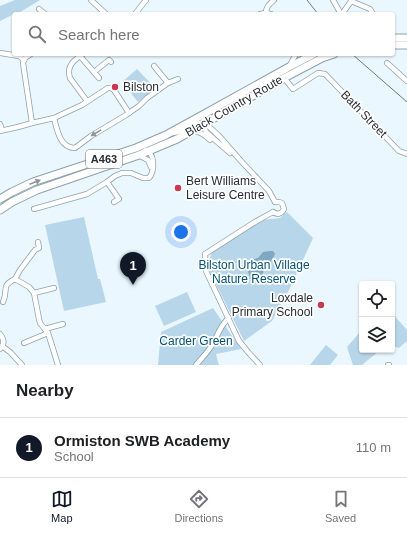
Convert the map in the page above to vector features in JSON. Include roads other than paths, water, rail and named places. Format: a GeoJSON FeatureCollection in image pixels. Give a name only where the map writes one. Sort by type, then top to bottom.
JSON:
{"type":"FeatureCollection","features":[{"type":"Feature","properties":{"kind":"highway"},"geometry":{"type":"LineString","coordinates":[[395,38],[407,38]]}},
{"type":"Feature","properties":{"kind":"highway"},"geometry":{"type":"LineString","coordinates":[[395,45],[407,45]]}},
{"type":"Feature","properties":{"kind":"highway","name":"Black Country Route"},"geometry":{"type":"LineString","coordinates":[[0,200],[12,192],[34,182],[128,152],[170,133],[308,56]]}},
{"type":"Feature","properties":{"kind":"highway","name":"Black Country Route"},"geometry":{"type":"LineString","coordinates":[[0,210],[12,202],[37,190],[139,156],[191,131],[284,78],[330,56]]}},
{"type":"Feature","properties":{"kind":"street"},"geometry":{"type":"LineString","coordinates":[[137,12],[146,0]]}},
{"type":"Feature","properties":{"kind":"street"},"geometry":{"type":"LineString","coordinates":[[268,12],[266,10],[267,7],[274,0]]}},
{"type":"Feature","properties":{"kind":"street"},"geometry":{"type":"LineString","coordinates":[[333,0],[340,12]]}},
{"type":"Feature","properties":{"kind":"street"},"geometry":{"type":"LineString","coordinates":[[343,12],[352,0],[370,8],[372,12]]}},
{"type":"Feature","properties":{"kind":"street"},"geometry":{"type":"LineString","coordinates":[[93,1],[104,12]]}},
{"type":"Feature","properties":{"kind":"street"},"geometry":{"type":"LineString","coordinates":[[39,8],[43,12]]}},
{"type":"Feature","properties":{"kind":"street"},"geometry":{"type":"LineString","coordinates":[[0,53],[12,55]]}},
{"type":"Feature","properties":{"kind":"street"},"geometry":{"type":"LineString","coordinates":[[19,56],[24,60]]}},
{"type":"Feature","properties":{"kind":"street"},"geometry":{"type":"LineString","coordinates":[[28,56],[24,60],[23,68],[32,123]]}},
{"type":"Feature","properties":{"kind":"street"},"geometry":{"type":"LineString","coordinates":[[81,56],[72,62],[68,74],[87,102]]}},
{"type":"Feature","properties":{"kind":"street"},"geometry":{"type":"LineString","coordinates":[[83,56],[99,78]]}},
{"type":"Feature","properties":{"kind":"street"},"geometry":{"type":"LineString","coordinates":[[289,67],[295,56]]}},
{"type":"Feature","properties":{"kind":"street"},"geometry":{"type":"LineString","coordinates":[[94,72],[109,60],[111,62]]}},
{"type":"Feature","properties":{"kind":"street"},"geometry":{"type":"LineString","coordinates":[[387,62],[407,81]]}},
{"type":"Feature","properties":{"kind":"street"},"geometry":{"type":"LineString","coordinates":[[154,66],[168,83]]}},
{"type":"Feature","properties":{"kind":"street","name":"Bath Street"},"geometry":{"type":"LineString","coordinates":[[284,78],[294,89],[318,73],[325,74],[400,151],[407,154]]}},
{"type":"Feature","properties":{"kind":"street"},"geometry":{"type":"LineString","coordinates":[[54,118],[57,131],[62,141],[67,146],[75,148],[91,136],[129,113],[168,83],[178,79]]}},
{"type":"Feature","properties":{"kind":"street"},"geometry":{"type":"LineString","coordinates":[[0,124],[1,130],[54,118],[82,105],[108,88],[114,90],[129,113]]}},
{"type":"Feature","properties":{"kind":"street"},"geometry":{"type":"LineString","coordinates":[[206,113],[204,118],[206,132],[241,162],[269,191],[275,202]]}},
{"type":"Feature","properties":{"kind":"street"},"geometry":{"type":"LineString","coordinates":[[170,133],[179,132],[197,123],[205,123]]}},
{"type":"Feature","properties":{"kind":"street"},"geometry":{"type":"LineString","coordinates":[[191,131],[200,132],[241,162]]}},
{"type":"Feature","properties":{"kind":"street"},"geometry":{"type":"LineString","coordinates":[[34,209],[87,194],[118,174],[127,172],[136,174],[143,178],[151,176],[153,164],[149,151],[143,149],[128,152]]}},
{"type":"Feature","properties":{"kind":"street"},"geometry":{"type":"LineString","coordinates":[[128,152],[148,160],[152,170]]}},
{"type":"Feature","properties":{"kind":"street"},"geometry":{"type":"LineString","coordinates":[[107,182],[119,200],[114,202]]}},
{"type":"Feature","properties":{"kind":"street"},"geometry":{"type":"LineString","coordinates":[[260,365],[239,341],[206,271],[205,254],[273,212],[277,214],[282,213],[284,209],[282,203],[275,202]]}},
{"type":"Feature","properties":{"kind":"street"},"geometry":{"type":"LineString","coordinates":[[273,212],[272,209],[275,202]]}},
{"type":"Feature","properties":{"kind":"street"},"geometry":{"type":"LineString","coordinates":[[3,302],[5,298],[5,285],[7,282],[15,279],[35,250],[42,248],[38,242]]}},
{"type":"Feature","properties":{"kind":"street"},"geometry":{"type":"LineString","coordinates":[[15,279],[29,287],[34,293],[40,323],[46,331],[58,365]]}},
{"type":"Feature","properties":{"kind":"street"},"geometry":{"type":"LineString","coordinates":[[34,293],[54,288]]}},
{"type":"Feature","properties":{"kind":"street"},"geometry":{"type":"LineString","coordinates":[[196,365],[203,358],[213,343],[224,321],[229,318]]}},
{"type":"Feature","properties":{"kind":"street"},"geometry":{"type":"LineString","coordinates":[[24,344],[46,331],[63,324]]}},
{"type":"Feature","properties":{"kind":"street"},"geometry":{"type":"LineString","coordinates":[[0,334],[3,339],[1,348],[10,352],[22,365]]}},
{"type":"Feature","properties":{"kind":"tram line"},"geometry":{"type":"LineString","coordinates":[[307,0],[316,12]]}},
{"type":"Feature","properties":{"kind":"tram line"},"geometry":{"type":"LineString","coordinates":[[354,56],[407,102]]}},
{"type":"Feature","properties":{"kind":"place","name":"Bilston"},"geometry":{"type":"Point","coordinates":[115,87]}},
{"type":"Feature","properties":{"kind":"place","name":"Bert Williams Leisure Centre"},"geometry":{"type":"Point","coordinates":[178,188]}},
{"type":"Feature","properties":{"kind":"place","name":"Ormiston SWB Academy"},"geometry":{"type":"Point","coordinates":[133,285]}},
{"type":"Feature","properties":{"kind":"place","name":"Loxdale Primary School"},"geometry":{"type":"Point","coordinates":[321,305]}},
{"type":"Feature","properties":{"kind":"park label","name":"Bilston Urban Village Nature Reserve"},"geometry":{"type":"Point","coordinates":[254,272]}},
{"type":"Feature","properties":{"kind":"park label","name":"Carder Green"},"geometry":{"type":"Point","coordinates":[196,341]}}]}
